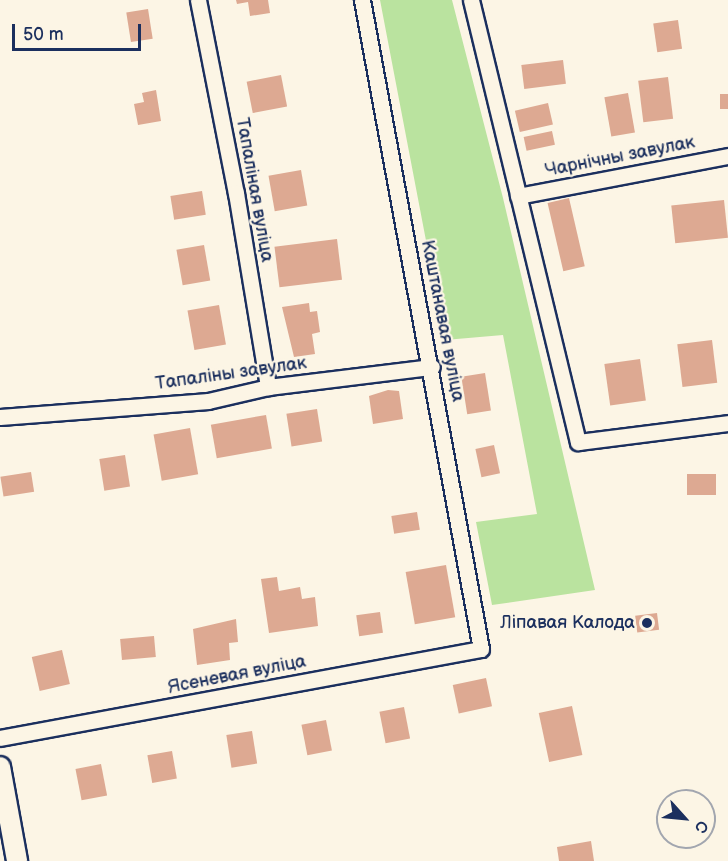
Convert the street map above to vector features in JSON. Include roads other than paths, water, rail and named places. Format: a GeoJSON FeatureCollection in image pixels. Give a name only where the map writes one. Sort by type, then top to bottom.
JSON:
{"type":"FeatureCollection","features":[{"type":"Feature","properties":{"kind":"street","name":"Тапаліная вуліца"},"geometry":{"type":"LineString","coordinates":[[198,0],[236,193],[268,387]]}},
{"type":"Feature","properties":{"kind":"street","name":"Каштанавая вуліца"},"geometry":{"type":"LineString","coordinates":[[362,0],[432,367],[481,649]]}},
{"type":"Feature","properties":{"kind":"street"},"geometry":{"type":"LineString","coordinates":[[471,0],[578,442],[728,423]]}},
{"type":"Feature","properties":{"kind":"street","name":"Чарнічны завулак"},"geometry":{"type":"LineString","coordinates":[[518,196],[728,156]]}},
{"type":"Feature","properties":{"kind":"street","name":"Тапаліны завулак"},"geometry":{"type":"LineString","coordinates":[[0,417],[208,401],[268,387],[432,367]]}},
{"type":"Feature","properties":{"kind":"street","name":"Ясеневая вуліца"},"geometry":{"type":"LineString","coordinates":[[0,738],[481,649]]}},
{"type":"Feature","properties":{"kind":"street"},"geometry":{"type":"LineString","coordinates":[[0,767],[5,830],[17,861]]}},
{"type":"Feature","properties":{"kind":"place","name":"Ліпавая Калода"},"geometry":{"type":"Point","coordinates":[647,623]}}]}
